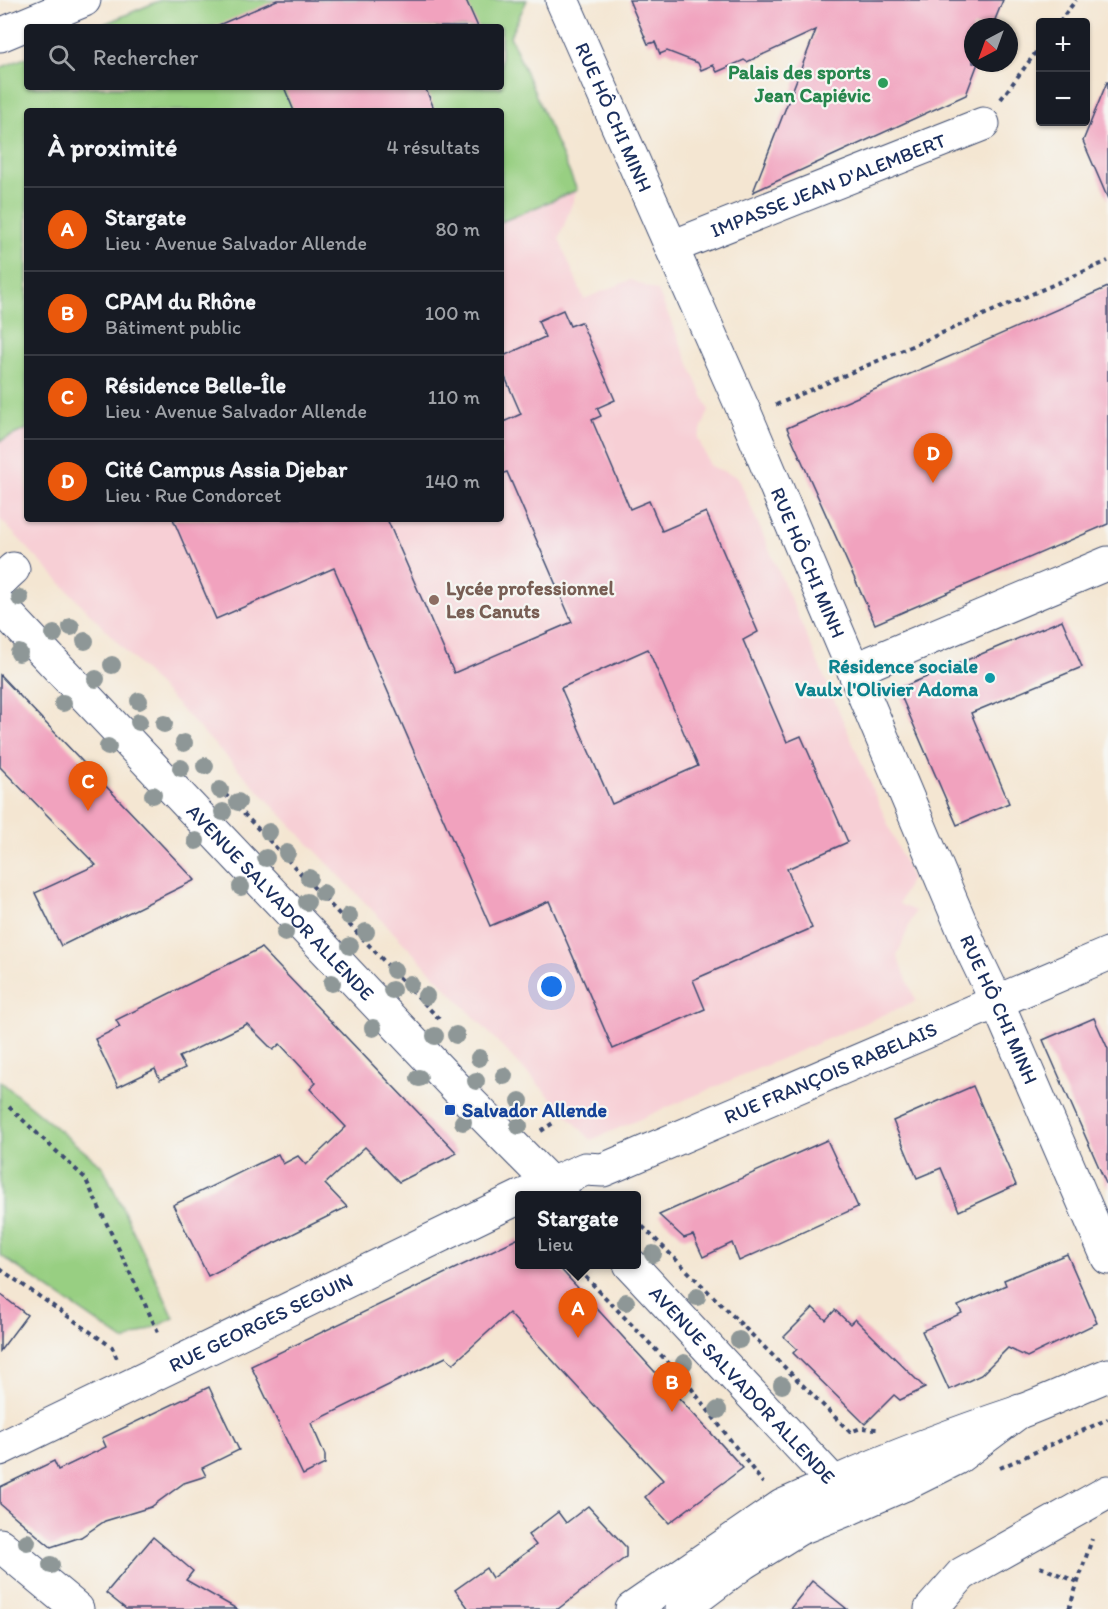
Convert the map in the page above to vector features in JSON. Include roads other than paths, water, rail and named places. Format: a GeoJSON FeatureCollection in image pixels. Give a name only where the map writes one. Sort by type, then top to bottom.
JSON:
{"type":"FeatureCollection","features":[{"type":"Feature","properties":{"kind":"street"},"geometry":{"type":"LineString","coordinates":[[26,24],[84,0]]}},
{"type":"Feature","properties":{"kind":"street","name":"RUE HÔ CHI MINH"},"geometry":{"type":"LineString","coordinates":[[562,0],[747,418],[971,948],[997,1002],[1108,1258]]}},
{"type":"Feature","properties":{"kind":"street"},"geometry":{"type":"LineString","coordinates":[[0,35],[24,25]]}},
{"type":"Feature","properties":{"kind":"street","name":"IMPASSE JEAN D'ALEMBERT"},"geometry":{"type":"LineString","coordinates":[[672,247],[983,124]]}},
{"type":"Feature","properties":{"kind":"street"},"geometry":{"type":"LineString","coordinates":[[854,670],[1108,563]]}},
{"type":"Feature","properties":{"kind":"street","name":"AVENUE SALVADOR ALLENDE"},"geometry":{"type":"LineString","coordinates":[[0,606],[465,1097],[537,1191]]}},
{"type":"Feature","properties":{"kind":"street","name":"RUE FRANÇOIS RABELAIS"},"geometry":{"type":"LineString","coordinates":[[543,1191],[585,1169],[603,1170],[1108,954]]}},
{"type":"Feature","properties":{"kind":"street","name":"RUE GEORGES SEGUIN"},"geometry":{"type":"LineString","coordinates":[[0,1449],[130,1385],[515,1204]]}},
{"type":"Feature","properties":{"kind":"street","name":"AVENUE SALVADOR ALLENDE"},"geometry":{"type":"LineString","coordinates":[[635,1269],[841,1496]]}},
{"type":"Feature","properties":{"kind":"street"},"geometry":{"type":"LineString","coordinates":[[632,1609],[782,1506],[903,1485],[957,1458],[1020,1411],[1108,1375]]}},
{"type":"Feature","properties":{"kind":"street"},"geometry":{"type":"LineString","coordinates":[[930,1609],[962,1574],[1108,1492]]}},
{"type":"Feature","properties":{"kind":"street"},"geometry":{"type":"LineString","coordinates":[[682,1609],[743,1563],[798,1529],[841,1496]]}},
{"type":"Feature","properties":{"kind":"street"},"geometry":{"type":"LineString","coordinates":[[0,1545],[77,1609]]}},
{"type":"Feature","properties":{"kind":"place","name":"Palais des sports Jean Capiévic"},"geometry":{"type":"Point","coordinates":[883,83]}},
{"type":"Feature","properties":{"kind":"place","name":"Cité Campus Assia Djebar"},"geometry":{"type":"Point","coordinates":[933,483]}},
{"type":"Feature","properties":{"kind":"place","name":"Lycée professionnel Les Canuts"},"geometry":{"type":"Point","coordinates":[434,600]}},
{"type":"Feature","properties":{"kind":"place","name":"Résidence sociale Vaulx l'Olivier Adoma"},"geometry":{"type":"Point","coordinates":[990,678]}},
{"type":"Feature","properties":{"kind":"place","name":"Résidence Belle-Île"},"geometry":{"type":"Point","coordinates":[88,811]}},
{"type":"Feature","properties":{"kind":"place","name":"Salvador Allende"},"geometry":{"type":"Point","coordinates":[450,1110]}},
{"type":"Feature","properties":{"kind":"place","name":"Stargate"},"geometry":{"type":"Point","coordinates":[578,1338]}},
{"type":"Feature","properties":{"kind":"place","name":"CPAM du Rhône"},"geometry":{"type":"Point","coordinates":[672,1412]}}]}
